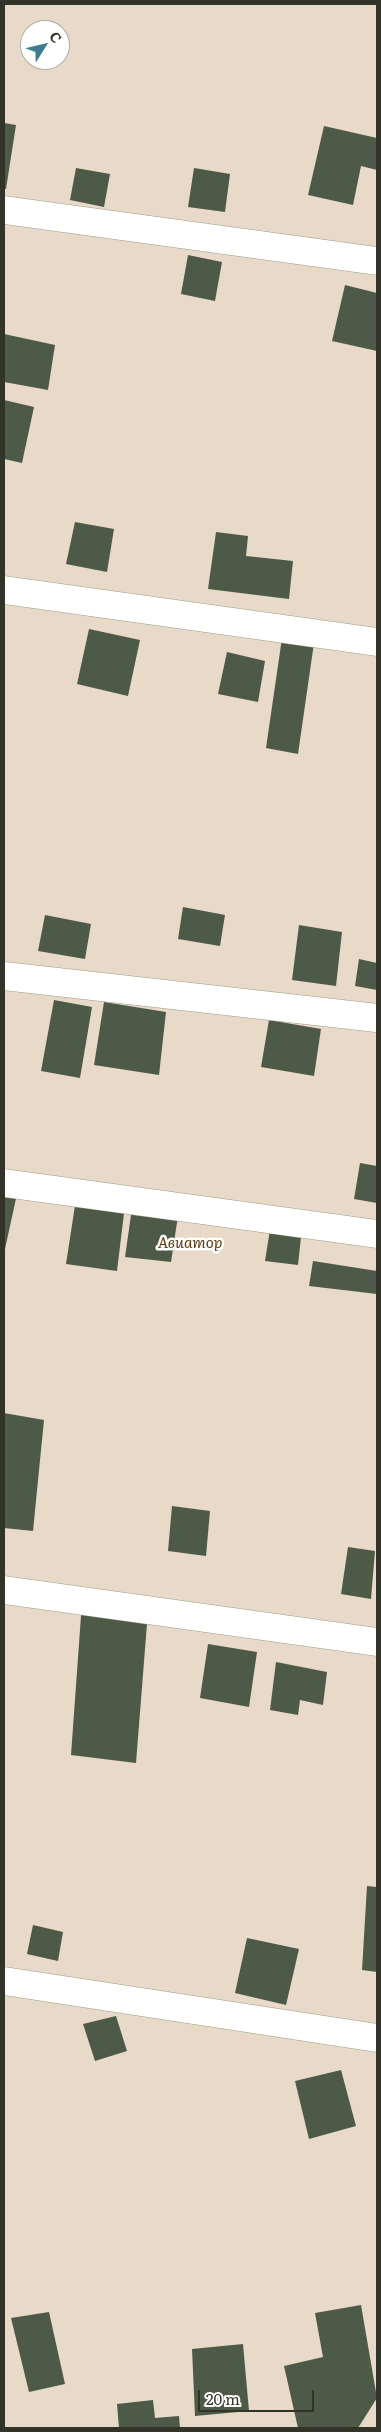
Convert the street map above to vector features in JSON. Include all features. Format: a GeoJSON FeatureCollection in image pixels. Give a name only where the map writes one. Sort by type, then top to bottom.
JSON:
{"type":"FeatureCollection","features":[{"type":"Feature","properties":{"kind":"street"},"geometry":{"type":"LineString","coordinates":[[4,210],[377,262]]}},
{"type":"Feature","properties":{"kind":"street"},"geometry":{"type":"LineString","coordinates":[[4,590],[377,642]]}},
{"type":"Feature","properties":{"kind":"street"},"geometry":{"type":"LineString","coordinates":[[4,976],[377,1018]]}},
{"type":"Feature","properties":{"kind":"street"},"geometry":{"type":"LineString","coordinates":[[4,1183],[377,1234]]}},
{"type":"Feature","properties":{"kind":"street"},"geometry":{"type":"LineString","coordinates":[[4,1590],[377,1642]]}},
{"type":"Feature","properties":{"kind":"street"},"geometry":{"type":"LineString","coordinates":[[4,1981],[377,2038]]}},
{"type":"Feature","properties":{"kind":"green space","name":"Авиатор"},"geometry":{"type":"Polygon","coordinates":[[[4,4],[377,4],[377,2428],[4,2428],[4,4]]]}},
{"type":"Feature","properties":{"kind":"building"},"geometry":{"type":"Polygon","coordinates":[[[4,123],[16,125],[6,189],[4,189],[4,123]]]}},
{"type":"Feature","properties":{"kind":"building"},"geometry":{"type":"Polygon","coordinates":[[[324,126],[377,138],[377,170],[361,166],[353,205],[308,195],[324,126]]]}},
{"type":"Feature","properties":{"kind":"building"},"geometry":{"type":"Polygon","coordinates":[[[76,168],[110,174],[104,207],[70,200],[76,168]]]}},
{"type":"Feature","properties":{"kind":"building"},"geometry":{"type":"Polygon","coordinates":[[[194,168],[230,174],[225,212],[188,207],[194,168]]]}},
{"type":"Feature","properties":{"kind":"building"},"geometry":{"type":"Polygon","coordinates":[[[188,255],[222,262],[215,301],[181,294],[188,255]]]}},
{"type":"Feature","properties":{"kind":"building"},"geometry":{"type":"Polygon","coordinates":[[[345,285],[377,293],[377,351],[332,341],[345,285]]]}},
{"type":"Feature","properties":{"kind":"building"},"geometry":{"type":"Polygon","coordinates":[[[4,334],[55,345],[48,390],[4,382],[4,334]]]}},
{"type":"Feature","properties":{"kind":"building"},"geometry":{"type":"Polygon","coordinates":[[[4,400],[34,407],[22,463],[4,459],[4,400]]]}},
{"type":"Feature","properties":{"kind":"building"},"geometry":{"type":"Polygon","coordinates":[[[75,522],[114,529],[107,572],[66,564],[75,522]]]}},
{"type":"Feature","properties":{"kind":"building"},"geometry":{"type":"Polygon","coordinates":[[[216,532],[248,536],[246,556],[293,561],[289,599],[208,589],[216,532]]]}},
{"type":"Feature","properties":{"kind":"building"},"geometry":{"type":"Polygon","coordinates":[[[89,629],[140,640],[128,696],[77,684],[89,629]]]}},
{"type":"Feature","properties":{"kind":"building"},"geometry":{"type":"Polygon","coordinates":[[[282,638],[314,643],[298,754],[266,748],[282,638]]]}},
{"type":"Feature","properties":{"kind":"building"},"geometry":{"type":"Polygon","coordinates":[[[227,652],[265,661],[258,702],[218,694],[227,652]]]}},
{"type":"Feature","properties":{"kind":"building"},"geometry":{"type":"Polygon","coordinates":[[[183,907],[225,915],[220,946],[178,939],[183,907]]]}},
{"type":"Feature","properties":{"kind":"building"},"geometry":{"type":"Polygon","coordinates":[[[45,915],[91,924],[85,959],[38,951],[45,915]]]}},
{"type":"Feature","properties":{"kind":"building"},"geometry":{"type":"Polygon","coordinates":[[[299,925],[342,932],[336,986],[292,980],[299,925]]]}},
{"type":"Feature","properties":{"kind":"building"},"geometry":{"type":"Polygon","coordinates":[[[359,959],[377,963],[377,990],[355,986],[359,959]]]}},
{"type":"Feature","properties":{"kind":"building"},"geometry":{"type":"Polygon","coordinates":[[[54,1000],[92,1007],[80,1078],[41,1071],[54,1000]]]}},
{"type":"Feature","properties":{"kind":"building"},"geometry":{"type":"Polygon","coordinates":[[[104,1002],[166,1012],[159,1075],[94,1065],[104,1002]]]}},
{"type":"Feature","properties":{"kind":"building"},"geometry":{"type":"Polygon","coordinates":[[[269,1020],[321,1029],[314,1076],[261,1067],[269,1020]]]}},
{"type":"Feature","properties":{"kind":"building"},"geometry":{"type":"Polygon","coordinates":[[[360,1163],[377,1166],[377,1203],[354,1199],[360,1163]]]}},
{"type":"Feature","properties":{"kind":"building"},"geometry":{"type":"Polygon","coordinates":[[[4,1191],[17,1194],[5,1249],[4,1249],[4,1191]]]}},
{"type":"Feature","properties":{"kind":"building"},"geometry":{"type":"Polygon","coordinates":[[[76,1199],[125,1205],[117,1271],[66,1264],[76,1199]]]}},
{"type":"Feature","properties":{"kind":"building"},"geometry":{"type":"Polygon","coordinates":[[[132,1208],[178,1216],[171,1262],[125,1257],[132,1208]]]}},
{"type":"Feature","properties":{"kind":"building"},"geometry":{"type":"Polygon","coordinates":[[[271,1223],[302,1228],[298,1265],[265,1261],[271,1223]]]}},
{"type":"Feature","properties":{"kind":"building"},"geometry":{"type":"Polygon","coordinates":[[[313,1261],[377,1271],[377,1294],[309,1286],[313,1261]]]}},
{"type":"Feature","properties":{"kind":"building"},"geometry":{"type":"Polygon","coordinates":[[[4,1413],[44,1420],[33,1531],[4,1528],[4,1413]]]}},
{"type":"Feature","properties":{"kind":"building"},"geometry":{"type":"Polygon","coordinates":[[[172,1506],[210,1511],[206,1556],[168,1551],[172,1506]]]}},
{"type":"Feature","properties":{"kind":"building"},"geometry":{"type":"Polygon","coordinates":[[[348,1547],[375,1551],[371,1599],[341,1594],[348,1547]]]}},
{"type":"Feature","properties":{"kind":"building"},"geometry":{"type":"Polygon","coordinates":[[[82,1602],[148,1611],[136,1763],[71,1755],[82,1602]]]}},
{"type":"Feature","properties":{"kind":"building"},"geometry":{"type":"Polygon","coordinates":[[[208,1644],[257,1652],[249,1707],[200,1698],[208,1644]]]}},
{"type":"Feature","properties":{"kind":"building"},"geometry":{"type":"Polygon","coordinates":[[[276,1662],[327,1672],[323,1705],[300,1700],[298,1715],[270,1710],[276,1662]]]}},
{"type":"Feature","properties":{"kind":"building"},"geometry":{"type":"Polygon","coordinates":[[[367,1886],[377,1887],[377,1972],[362,1970],[367,1886]]]}},
{"type":"Feature","properties":{"kind":"building"},"geometry":{"type":"Polygon","coordinates":[[[33,1925],[63,1932],[58,1961],[27,1954],[33,1925]]]}},
{"type":"Feature","properties":{"kind":"building"},"geometry":{"type":"Polygon","coordinates":[[[247,1938],[299,1949],[286,2005],[235,1993],[247,1938]]]}},
{"type":"Feature","properties":{"kind":"building"},"geometry":{"type":"Polygon","coordinates":[[[116,2016],[127,2051],[95,2061],[83,2024],[116,2016]]]}},
{"type":"Feature","properties":{"kind":"building"},"geometry":{"type":"Polygon","coordinates":[[[341,2070],[356,2126],[309,2139],[295,2081],[341,2070]]]}},
{"type":"Feature","properties":{"kind":"building"},"geometry":{"type":"Polygon","coordinates":[[[361,2305],[377,2398],[358,2428],[298,2428],[284,2366],[323,2357],[315,2313],[361,2305]]]}},
{"type":"Feature","properties":{"kind":"building"},"geometry":{"type":"Polygon","coordinates":[[[49,2312],[65,2384],[29,2392],[11,2318],[49,2312]]]}},
{"type":"Feature","properties":{"kind":"building"},"geometry":{"type":"Polygon","coordinates":[[[243,2344],[249,2411],[195,2416],[192,2349],[243,2344]]]}},
{"type":"Feature","properties":{"kind":"building"},"geometry":{"type":"Polygon","coordinates":[[[153,2400],[155,2418],[179,2416],[180,2428],[119,2428],[117,2404],[153,2400]]]}}]}
